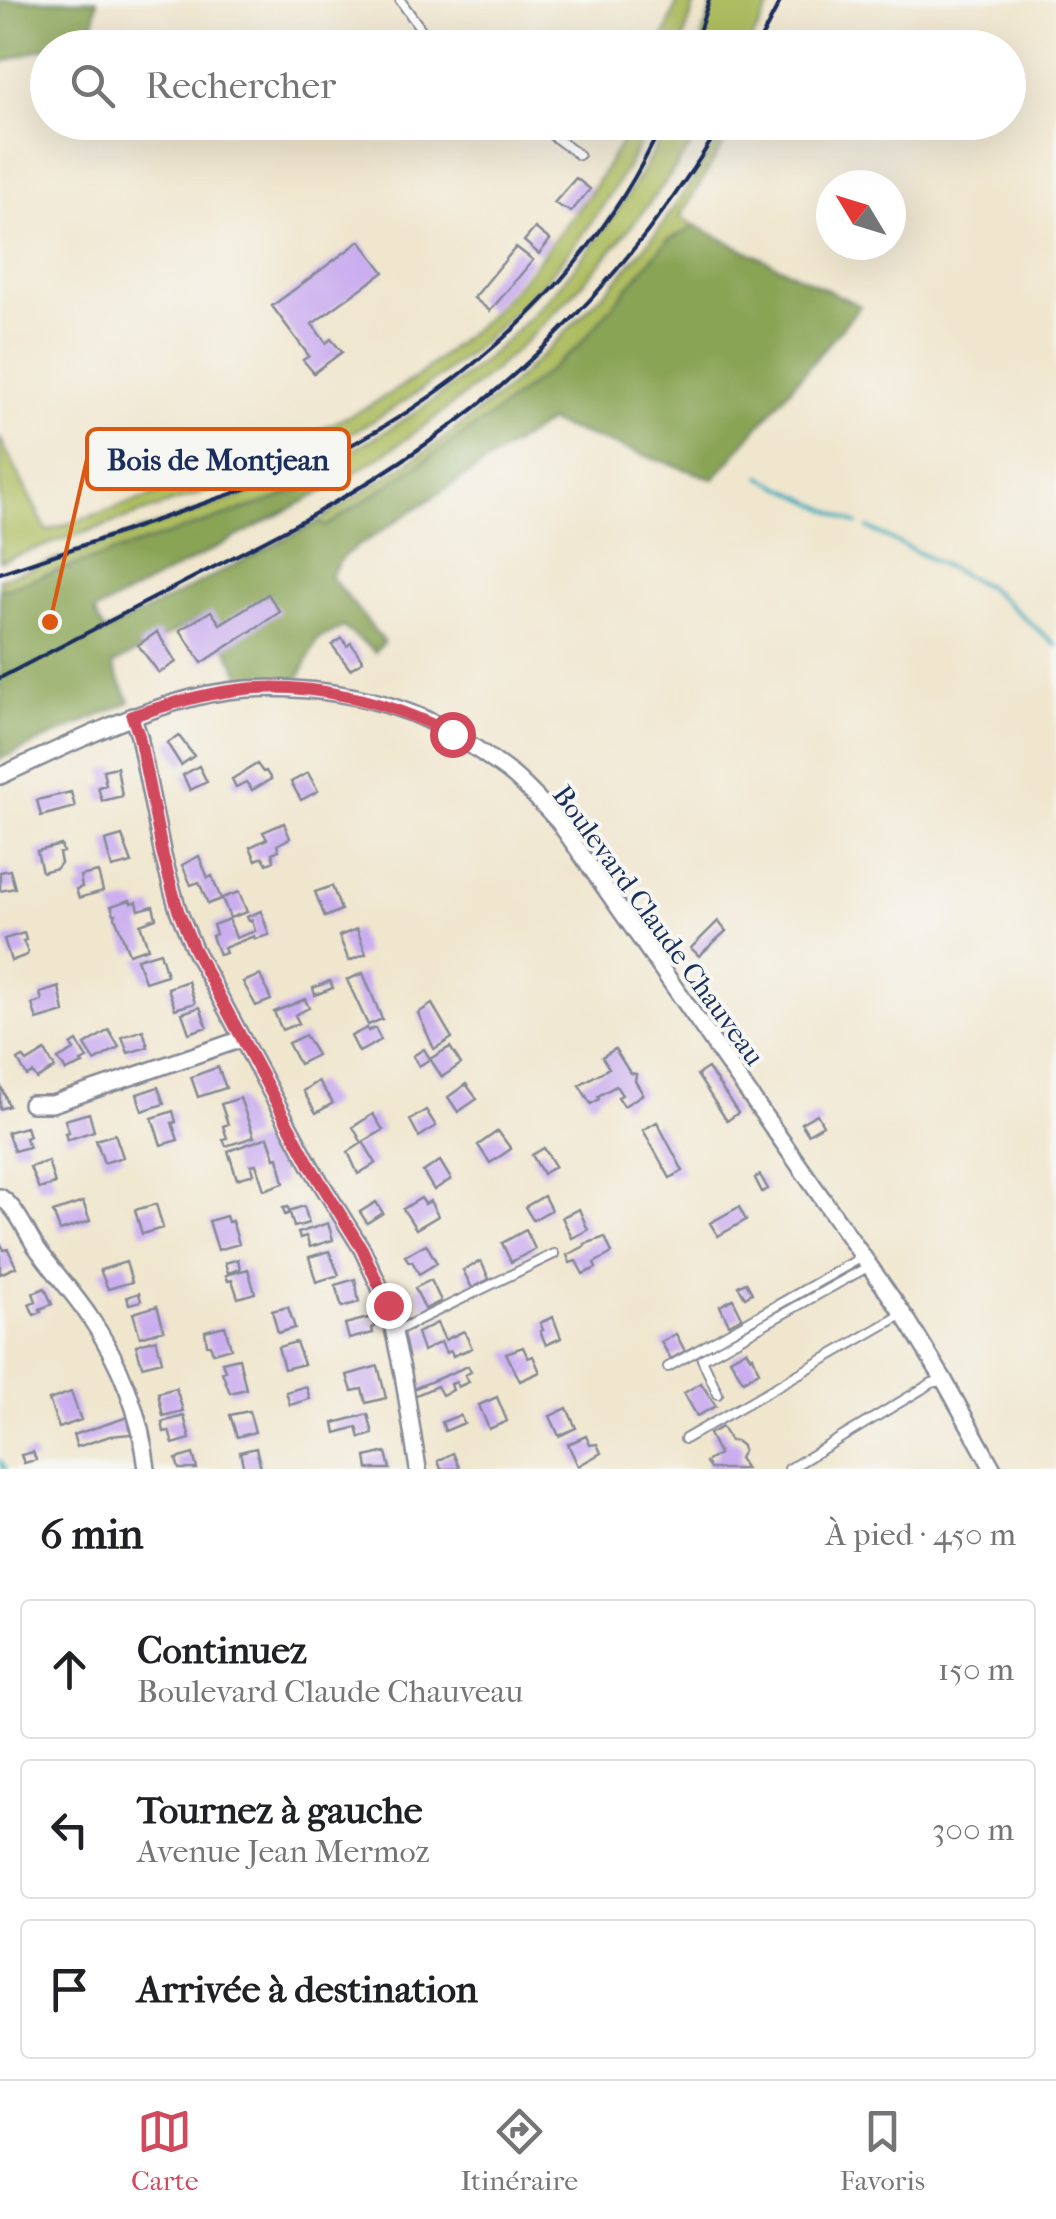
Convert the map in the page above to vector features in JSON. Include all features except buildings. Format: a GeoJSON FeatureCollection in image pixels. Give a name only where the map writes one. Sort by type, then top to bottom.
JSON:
{"type":"FeatureCollection","features":[{"type":"Feature","properties":{"kind":"street","name":"Boulevard Claude Chauveau"},"geometry":{"type":"LineString","coordinates":[[0,776],[132,716],[195,697],[241,689],[340,694],[422,718],[513,775],[558,821],[867,1260],[944,1380],[994,1469]]}},
{"type":"Feature","properties":{"kind":"street"},"geometry":{"type":"LineString","coordinates":[[132,716],[163,856],[194,949],[311,1167],[362,1249],[388,1305],[404,1374],[418,1469]]}},
{"type":"Feature","properties":{"kind":"street"},"geometry":{"type":"LineString","coordinates":[[32,1104],[52,1104],[242,1039]]}},
{"type":"Feature","properties":{"kind":"street"},"geometry":{"type":"LineString","coordinates":[[0,1197],[10,1205],[106,1343],[131,1399],[143,1436],[147,1469]]}},
{"type":"Feature","properties":{"kind":"lane"},"geometry":{"type":"LineString","coordinates":[[400,0],[422,30]]}},
{"type":"Feature","properties":{"kind":"lane"},"geometry":{"type":"LineString","coordinates":[[559,140],[579,155]]}},
{"type":"Feature","properties":{"kind":"lane"},"geometry":{"type":"LineString","coordinates":[[394,1332],[554,1254]]}},
{"type":"Feature","properties":{"kind":"lane"},"geometry":{"type":"LineString","coordinates":[[668,1366],[867,1260]]}},
{"type":"Feature","properties":{"kind":"lane"},"geometry":{"type":"LineString","coordinates":[[718,1394],[702,1359],[867,1260]]}},
{"type":"Feature","properties":{"kind":"lane"},"geometry":{"type":"LineString","coordinates":[[685,1439],[903,1314]]}},
{"type":"Feature","properties":{"kind":"lane"},"geometry":{"type":"LineString","coordinates":[[789,1469],[932,1383],[944,1380]]}},
{"type":"Feature","properties":{"kind":"green space"},"geometry":{"type":"Polygon","coordinates":[[[0,0],[97,0],[93,30],[30,30],[30,53],[0,63],[0,0]]]}},
{"type":"Feature","properties":{"kind":"green space"},"geometry":{"type":"Polygon","coordinates":[[[678,0],[696,0],[686,30],[667,30],[678,0]]]}},
{"type":"Feature","properties":{"kind":"green space"},"geometry":{"type":"Polygon","coordinates":[[[714,0],[773,0],[757,30],[704,30],[714,0]]]}},
{"type":"Feature","properties":{"kind":"green space"},"geometry":{"type":"Polygon","coordinates":[[[623,140],[641,140],[595,217],[524,302],[441,375],[396,406],[349,434],[284,463],[0,561],[0,438],[47,531],[258,460],[371,405],[418,376],[489,316],[591,192],[623,140]]]}},
{"type":"Feature","properties":{"kind":"green space"},"geometry":{"type":"Polygon","coordinates":[[[660,140],[694,140],[616,245],[550,318],[442,413],[362,468],[320,493],[314,483],[0,590],[0,579],[267,488],[337,458],[390,429],[487,358],[530,317],[607,226],[660,140]]]}},
{"type":"Feature","properties":{"kind":"green space"},"geometry":{"type":"Polygon","coordinates":[[[719,140],[726,140],[680,217],[696,226],[667,241],[577,348],[494,414],[325,527],[319,521],[438,443],[501,394],[617,280],[661,227],[719,140]]]}},
{"type":"Feature","properties":{"kind":"green space"},"geometry":{"type":"Polygon","coordinates":[[[696,226],[860,306],[714,479],[548,422],[343,556],[330,576],[384,642],[375,652],[343,627],[318,639],[297,682],[241,677],[209,614],[112,665],[130,702],[0,759],[0,590],[315,483],[320,493],[94,612],[105,632],[319,521],[325,527],[494,414],[577,348],[667,241],[696,226]]]}},
{"type":"Feature","properties":{"kind":"waterway"},"geometry":{"type":"LineString","coordinates":[[761,477],[857,524]]}},
{"type":"Feature","properties":{"kind":"waterway"},"geometry":{"type":"LineString","coordinates":[[868,528],[988,587],[1056,645]]}},
{"type":"Feature","properties":{"kind":"waterway"},"geometry":{"type":"LineString","coordinates":[[0,1461],[5,1469]]}},
{"type":"Feature","properties":{"kind":"railway"},"geometry":{"type":"LineString","coordinates":[[700,30],[709,0]]}},
{"type":"Feature","properties":{"kind":"railway"},"geometry":{"type":"LineString","coordinates":[[765,30],[781,0]]}},
{"type":"Feature","properties":{"kind":"railway"},"geometry":{"type":"LineString","coordinates":[[0,573],[302,468],[383,427],[433,394],[481,358],[566,274],[603,226],[654,140]]}},
{"type":"Feature","properties":{"kind":"railway"},"geometry":{"type":"LineString","coordinates":[[0,678],[313,514],[398,463],[470,411],[553,338],[628,257],[711,140]]}},
{"type":"Feature","properties":{"kind":"place","name":"Bois de Montjean"},"geometry":{"type":"Point","coordinates":[50,622]}},
{"type":"Feature","properties":{"kind":"route"},"geometry":{"type":"LineString","coordinates":[[388,1305],[362,1249],[311,1167],[194,949],[163,856],[132,716],[195,697],[241,689],[291,689],[340,694],[378,704],[422,718],[452,734]]}}]}
